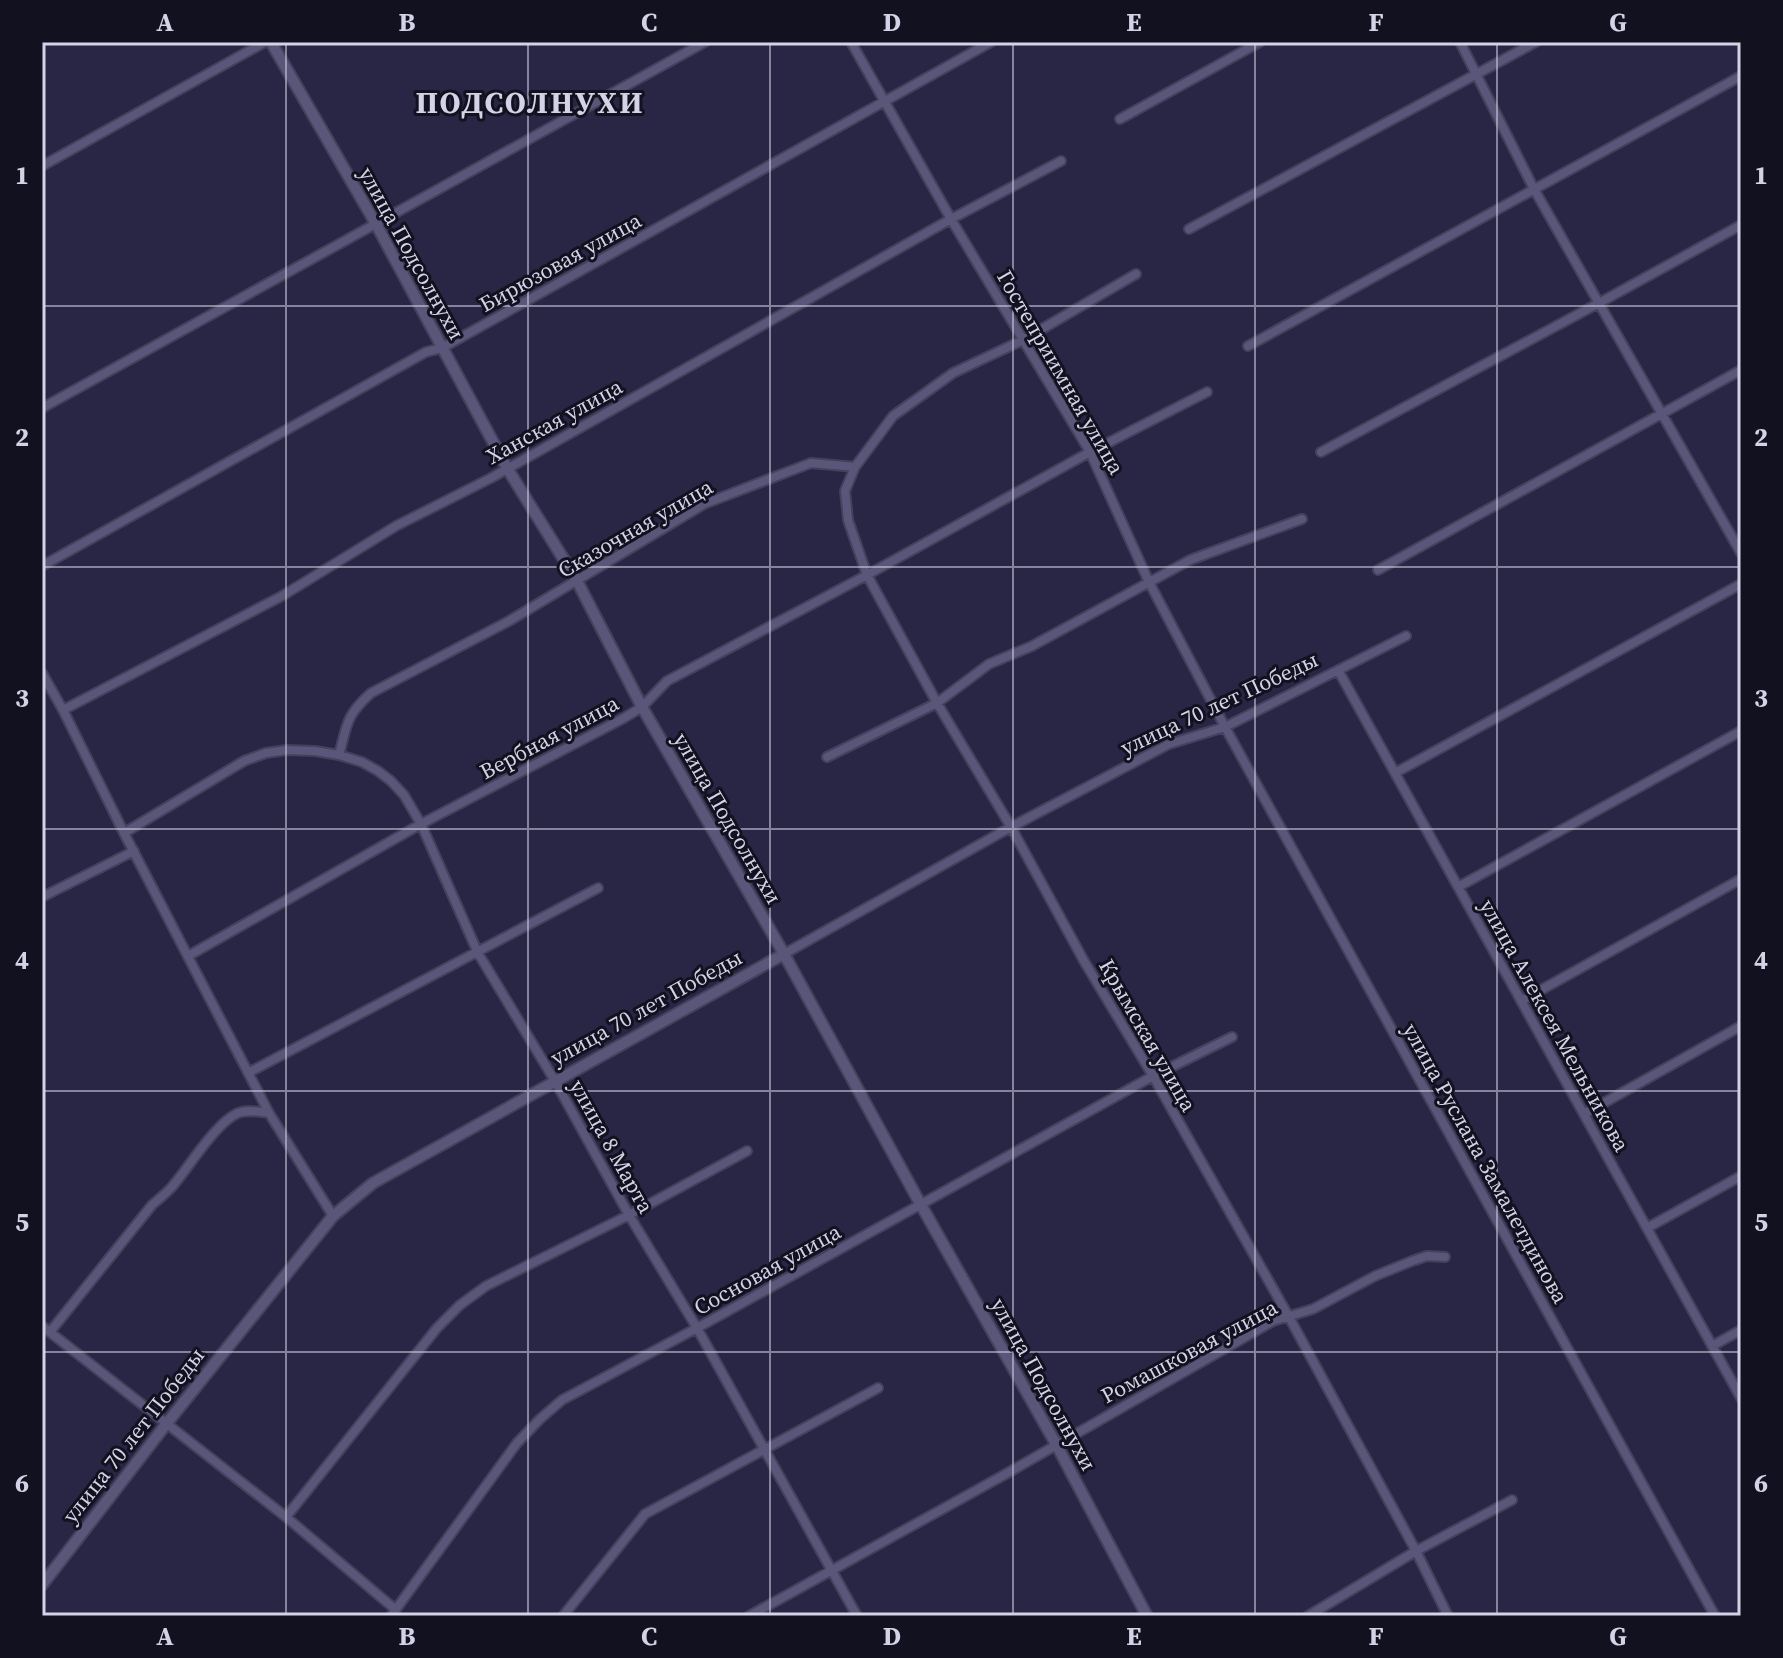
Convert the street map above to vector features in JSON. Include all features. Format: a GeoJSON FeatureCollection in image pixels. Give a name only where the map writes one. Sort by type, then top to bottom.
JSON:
{"type":"FeatureCollection","features":[{"type":"Feature","properties":{"kind":"street"},"geometry":{"type":"LineString","coordinates":[[42,153],[45,164],[268,42]]}},
{"type":"Feature","properties":{"kind":"street","name":"улица Подсолнухи"},"geometry":{"type":"LineString","coordinates":[[268,42],[376,224],[507,468],[576,579],[642,707],[784,954],[1056,1444],[1147,1616]]}},
{"type":"Feature","properties":{"kind":"street"},"geometry":{"type":"LineString","coordinates":[[42,408],[705,42]]}},
{"type":"Feature","properties":{"kind":"street","name":"Гостеприимная улица"},"geometry":{"type":"LineString","coordinates":[[851,42],[951,219],[1090,452],[1149,582],[1225,727]]}},
{"type":"Feature","properties":{"kind":"street","name":"Бирюзовая улица"},"geometry":{"type":"LineString","coordinates":[[42,566],[426,352],[442,348],[991,42]]}},
{"type":"Feature","properties":{"kind":"street"},"geometry":{"type":"LineString","coordinates":[[1120,119],[1260,42]]}},
{"type":"Feature","properties":{"kind":"street"},"geometry":{"type":"LineString","coordinates":[[1460,42],[1534,189],[1741,553]]}},
{"type":"Feature","properties":{"kind":"street"},"geometry":{"type":"LineString","coordinates":[[1189,229],[1536,42]]}},
{"type":"Feature","properties":{"kind":"street"},"geometry":{"type":"LineString","coordinates":[[1248,346],[1741,76]]}},
{"type":"Feature","properties":{"kind":"street","name":"Ханская улица"},"geometry":{"type":"LineString","coordinates":[[63,710],[282,596],[396,526],[507,468],[951,219],[1061,161]]}},
{"type":"Feature","properties":{"kind":"street"},"geometry":{"type":"LineString","coordinates":[[1321,452],[1741,225]]}},
{"type":"Feature","properties":{"kind":"street"},"geometry":{"type":"LineString","coordinates":[[855,467],[893,416],[953,373],[1023,340],[1136,274]]}},
{"type":"Feature","properties":{"kind":"street"},"geometry":{"type":"LineString","coordinates":[[1378,570],[1741,370]]}},
{"type":"Feature","properties":{"kind":"street","name":"Вербная улица"},"geometry":{"type":"LineString","coordinates":[[188,956],[421,824],[642,707],[667,681],[1207,392]]}},
{"type":"Feature","properties":{"kind":"street","name":"Сказочная улица"},"geometry":{"type":"LineString","coordinates":[[339,755],[348,721],[356,706],[371,693],[509,621],[704,504],[811,463],[855,467]]}},
{"type":"Feature","properties":{"kind":"street","name":"Крымская улица"},"geometry":{"type":"LineString","coordinates":[[855,467],[845,491],[848,520],[867,575],[937,703],[1011,827],[1084,961],[1153,1076],[1289,1317],[1448,1616]]}},
{"type":"Feature","properties":{"kind":"street"},"geometry":{"type":"LineString","coordinates":[[827,757],[937,703],[989,664],[1032,646],[1190,560],[1302,519]]}},
{"type":"Feature","properties":{"kind":"street"},"geometry":{"type":"LineString","coordinates":[[1395,773],[1741,584]]}},
{"type":"Feature","properties":{"kind":"street","name":"улица 70 лет Победы"},"geometry":{"type":"LineString","coordinates":[[42,1585],[333,1216],[373,1183],[1011,827],[1169,744],[1225,727],[1406,636]]}},
{"type":"Feature","properties":{"kind":"street","name":"улица Алексея Мельникова"},"geometry":{"type":"LineString","coordinates":[[1338,670],[1741,1398]]}},
{"type":"Feature","properties":{"kind":"street"},"geometry":{"type":"LineString","coordinates":[[42,673],[269,1113],[333,1216]]}},
{"type":"Feature","properties":{"kind":"street"},"geometry":{"type":"LineString","coordinates":[[42,683],[53,692]]}},
{"type":"Feature","properties":{"kind":"street"},"geometry":{"type":"LineString","coordinates":[[42,699],[53,692]]}},
{"type":"Feature","properties":{"kind":"street","name":"улица Руслана Замалетдинова"},"geometry":{"type":"LineString","coordinates":[[1225,727],[1715,1616]]}},
{"type":"Feature","properties":{"kind":"street"},"geometry":{"type":"LineString","coordinates":[[1458,887],[1741,731]]}},
{"type":"Feature","properties":{"kind":"street","name":"улица 8 Марта"},"geometry":{"type":"LineString","coordinates":[[124,833],[244,761],[266,753],[287,750],[339,755],[362,762],[391,781],[404,795],[421,824],[478,953],[697,1328],[857,1616]]}},
{"type":"Feature","properties":{"kind":"street"},"geometry":{"type":"LineString","coordinates":[[42,897],[134,851]]}},
{"type":"Feature","properties":{"kind":"street"},"geometry":{"type":"LineString","coordinates":[[1521,1001],[1741,879]]}},
{"type":"Feature","properties":{"kind":"street"},"geometry":{"type":"LineString","coordinates":[[248,1073],[598,888]]}},
{"type":"Feature","properties":{"kind":"street"},"geometry":{"type":"LineString","coordinates":[[1584,1114],[1741,1026]]}},
{"type":"Feature","properties":{"kind":"street","name":"Сосновая улица"},"geometry":{"type":"LineString","coordinates":[[394,1613],[517,1443],[562,1400],[1153,1076],[1232,1037]]}},
{"type":"Feature","properties":{"kind":"street"},"geometry":{"type":"LineString","coordinates":[[50,1332],[152,1205],[169,1190],[219,1128],[240,1112],[269,1113]]}},
{"type":"Feature","properties":{"kind":"street"},"geometry":{"type":"LineString","coordinates":[[286,1517],[437,1328],[460,1305],[486,1286],[629,1215],[747,1151]]}},
{"type":"Feature","properties":{"kind":"street"},"geometry":{"type":"LineString","coordinates":[[1647,1228],[1741,1176]]}},
{"type":"Feature","properties":{"kind":"street","name":"Ромашковая улица"},"geometry":{"type":"LineString","coordinates":[[749,1616],[1273,1321],[1313,1309],[1375,1276],[1412,1261],[1427,1256],[1445,1257]]}},
{"type":"Feature","properties":{"kind":"street"},"geometry":{"type":"LineString","coordinates":[[42,1326],[286,1517],[394,1613]]}},
{"type":"Feature","properties":{"kind":"street"},"geometry":{"type":"LineString","coordinates":[[1712,1346],[1741,1330]]}},
{"type":"Feature","properties":{"kind":"street"},"geometry":{"type":"LineString","coordinates":[[563,1616],[645,1514],[878,1388]]}},
{"type":"Feature","properties":{"kind":"street"},"geometry":{"type":"LineString","coordinates":[[1308,1616],[1416,1551],[1512,1500]]}},
{"type":"Feature","properties":{"kind":"district","name":"ПОДСОЛНУХИ"},"geometry":{"type":"Point","coordinates":[530,103]}}]}
